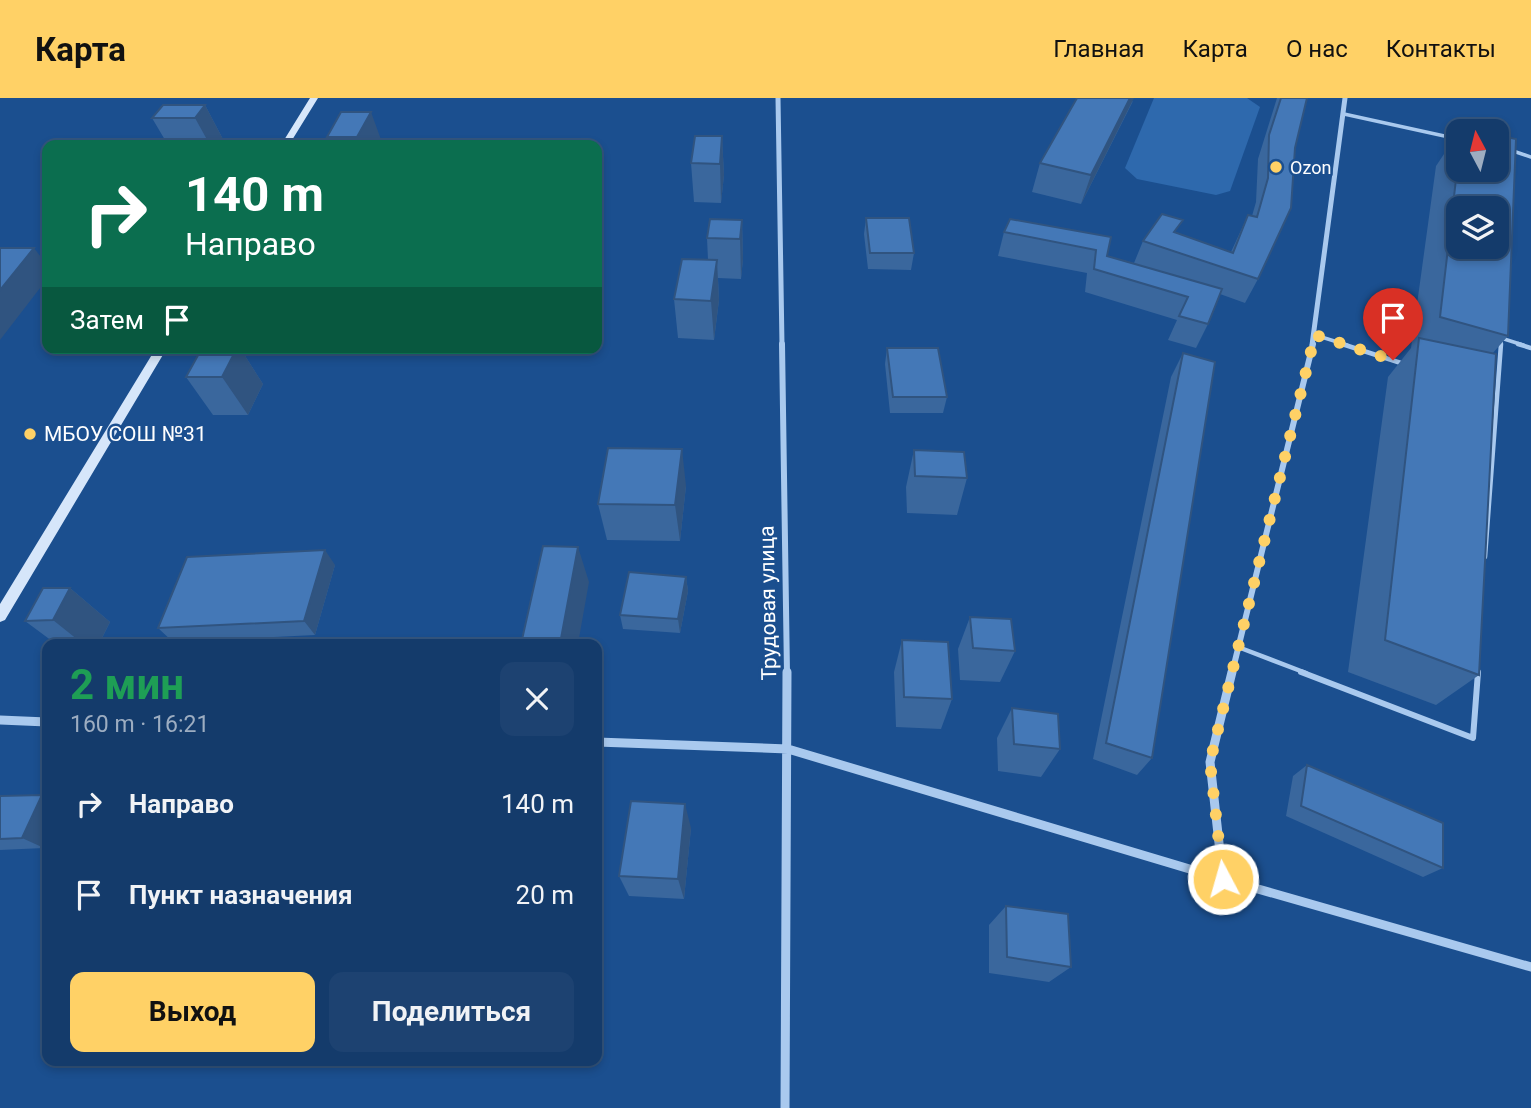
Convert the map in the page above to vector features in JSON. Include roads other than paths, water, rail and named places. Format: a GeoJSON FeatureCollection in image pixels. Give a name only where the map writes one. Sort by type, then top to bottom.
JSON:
{"type":"FeatureCollection","features":[{"type":"Feature","properties":{"kind":"main road"},"geometry":{"type":"LineString","coordinates":[[288,140],[314,98]]}},
{"type":"Feature","properties":{"kind":"main road"},"geometry":{"type":"LineString","coordinates":[[0,616],[158,354]]}},
{"type":"Feature","properties":{"kind":"street","name":"Трудовая улица"},"geometry":{"type":"LineString","coordinates":[[778,98],[788,749],[785,1108]]}},
{"type":"Feature","properties":{"kind":"street"},"geometry":{"type":"LineString","coordinates":[[1223,879],[1210,762],[1315,335],[1345,98]]}},
{"type":"Feature","properties":{"kind":"street"},"geometry":{"type":"LineString","coordinates":[[0,720],[42,722]]}},
{"type":"Feature","properties":{"kind":"street"},"geometry":{"type":"LineString","coordinates":[[602,742],[788,749],[1223,879],[1531,967]]}},
{"type":"Feature","properties":{"kind":"lane"},"geometry":{"type":"LineString","coordinates":[[1344,114],[1446,136]]}},
{"type":"Feature","properties":{"kind":"lane"},"geometry":{"type":"LineString","coordinates":[[1509,150],[1531,157]]}},
{"type":"Feature","properties":{"kind":"lane"},"geometry":{"type":"LineString","coordinates":[[1512,165],[1513,151]]}},
{"type":"Feature","properties":{"kind":"lane"},"geometry":{"type":"LineString","coordinates":[[1485,559],[1502,324]]}},
{"type":"Feature","properties":{"kind":"lane"},"geometry":{"type":"LineString","coordinates":[[1315,335],[1406,365]]}},
{"type":"Feature","properties":{"kind":"lane"},"geometry":{"type":"LineString","coordinates":[[1501,338],[1531,348]]}},
{"type":"Feature","properties":{"kind":"lane"},"geometry":{"type":"LineString","coordinates":[[1238,647],[1473,738],[1478,670]]}},
{"type":"Feature","properties":{"kind":"place","name":"Ozon"},"geometry":{"type":"Point","coordinates":[1276,167]}},
{"type":"Feature","properties":{"kind":"place","name":"МБОУ СОШ №31"},"geometry":{"type":"Point","coordinates":[30,434]}}]}
